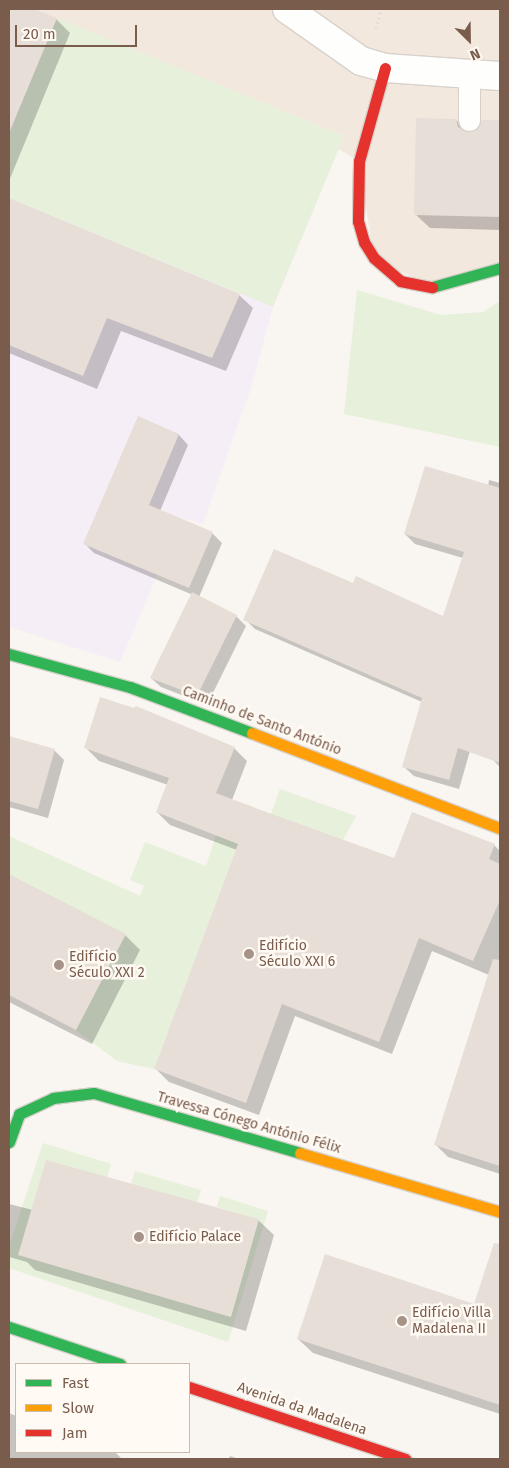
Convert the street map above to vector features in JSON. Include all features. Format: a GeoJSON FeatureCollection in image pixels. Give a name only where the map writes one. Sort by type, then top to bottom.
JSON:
{"type":"FeatureCollection","features":[{"type":"Feature","properties":{"kind":"street"},"geometry":{"type":"LineString","coordinates":[[287,9],[361,61],[384,68],[469,76],[500,76]]}},
{"type":"Feature","properties":{"kind":"street"},"geometry":{"type":"LineString","coordinates":[[384,68],[359,161],[358,222],[364,242],[374,258],[400,281],[433,287],[500,268]]}},
{"type":"Feature","properties":{"kind":"street","name":"Caminho de Santo António"},"geometry":{"type":"LineString","coordinates":[[9,654],[130,687],[500,828]]}},
{"type":"Feature","properties":{"kind":"street","name":"Travessa Cónego António Félix"},"geometry":{"type":"LineString","coordinates":[[9,1142],[19,1114],[53,1098],[94,1093],[500,1212]]}},
{"type":"Feature","properties":{"kind":"street"},"geometry":{"type":"LineString","coordinates":[[9,1327],[117,1363]]}},
{"type":"Feature","properties":{"kind":"street","name":"Avenida da Madalena"},"geometry":{"type":"LineString","coordinates":[[190,1387],[405,1459]]}},
{"type":"Feature","properties":{"kind":"lane"},"geometry":{"type":"LineString","coordinates":[[469,76],[469,120]]}},
{"type":"Feature","properties":{"kind":"path"},"geometry":{"type":"LineString","coordinates":[[375,34],[381,9]]}},
{"type":"Feature","properties":{"kind":"shaded area"},"geometry":{"type":"Polygon","coordinates":[[[9,9],[34,9],[344,136],[273,307],[251,388],[203,524],[182,518],[120,662],[9,627],[9,9]]]}},
{"type":"Feature","properties":{"kind":"shaded area"},"geometry":{"type":"Polygon","coordinates":[[[19,9],[500,9],[500,268],[433,287],[374,258],[359,161],[289,121],[19,9]]]}},
{"type":"Feature","properties":{"kind":"green space"},"geometry":{"type":"Polygon","coordinates":[[[57,18],[344,136],[273,307],[9,198],[9,135],[57,18]]]}},
{"type":"Feature","properties":{"kind":"green space"},"geometry":{"type":"Polygon","coordinates":[[[357,290],[441,315],[483,312],[500,301],[500,447],[344,414],[357,290]]]}},
{"type":"Feature","properties":{"kind":"green space"},"geometry":{"type":"Polygon","coordinates":[[[280,789],[356,816],[343,840],[271,814],[280,789]]]}},
{"type":"Feature","properties":{"kind":"green space"},"geometry":{"type":"Polygon","coordinates":[[[228,799],[252,806],[154,1069],[117,1061],[76,1030],[125,934],[9,874],[9,836],[140,896],[144,886],[130,880],[145,842],[206,866],[228,799]]]}},
{"type":"Feature","properties":{"kind":"green space"},"geometry":{"type":"Polygon","coordinates":[[[43,1143],[111,1164],[107,1178],[46,1161],[19,1255],[230,1317],[259,1219],[217,1207],[220,1196],[268,1211],[228,1342],[9,1268],[9,1247],[43,1143]]]}},
{"type":"Feature","properties":{"kind":"green space"},"geometry":{"type":"Polygon","coordinates":[[[135,1171],[201,1190],[197,1202],[131,1184],[135,1171]]]}},
{"type":"Feature","properties":{"kind":"building"},"geometry":{"type":"Polygon","coordinates":[[[9,9],[34,9],[57,18],[9,133],[9,9]]]}},
{"type":"Feature","properties":{"kind":"building"},"geometry":{"type":"Polygon","coordinates":[[[416,118],[456,119],[458,127],[469,132],[476,131],[482,120],[500,120],[500,217],[414,215],[416,118]]]}},
{"type":"Feature","properties":{"kind":"building"},"geometry":{"type":"Polygon","coordinates":[[[9,198],[240,294],[212,358],[107,318],[83,376],[9,345],[9,198]]]}},
{"type":"Feature","properties":{"kind":"building"},"geometry":{"type":"Polygon","coordinates":[[[138,416],[179,434],[149,505],[213,532],[189,588],[83,544],[138,416]]]}},
{"type":"Feature","properties":{"kind":"building"},"geometry":{"type":"Polygon","coordinates":[[[425,466],[500,488],[500,763],[458,748],[449,780],[402,767],[422,698],[243,620],[274,549],[353,583],[356,576],[443,616],[464,552],[404,534],[425,466]]]}},
{"type":"Feature","properties":{"kind":"building"},"geometry":{"type":"Polygon","coordinates":[[[192,592],[237,615],[197,696],[150,678],[192,592]]]}},
{"type":"Feature","properties":{"kind":"building"},"geometry":{"type":"Polygon","coordinates":[[[100,697],[134,708],[136,706],[235,747],[216,793],[271,814],[394,858],[412,812],[495,844],[489,859],[500,864],[500,900],[473,961],[419,938],[379,1042],[282,1004],[246,1103],[154,1069],[238,844],[156,812],[169,778],[84,748],[100,697]]]}},
{"type":"Feature","properties":{"kind":"building"},"geometry":{"type":"Polygon","coordinates":[[[9,736],[55,749],[38,809],[9,801],[9,736]]]}},
{"type":"Feature","properties":{"kind":"building","name":"Edifício Século XXI 2"},"geometry":{"type":"Polygon","coordinates":[[[9,874],[126,934],[76,1030],[9,995],[9,874]]]}},
{"type":"Feature","properties":{"kind":"building"},"geometry":{"type":"Polygon","coordinates":[[[493,959],[500,960],[500,1166],[434,1145],[493,959]]]}},
{"type":"Feature","properties":{"kind":"building","name":"Edifício Palace"},"geometry":{"type":"Polygon","coordinates":[[[46,1160],[259,1219],[231,1317],[18,1255],[46,1160]]]}},
{"type":"Feature","properties":{"kind":"building","name":"Edifício Villa Madalena II"},"geometry":{"type":"Polygon","coordinates":[[[494,1243],[500,1244],[500,1405],[297,1339],[325,1254],[474,1304],[494,1243]]]}},
{"type":"Feature","properties":{"kind":"traffic: fast"},"geometry":{"type":"LineString","coordinates":[[432,287],[500,268]]}},
{"type":"Feature","properties":{"kind":"traffic: fast"},"geometry":{"type":"LineString","coordinates":[[9,654],[130,687],[252,733]]}},
{"type":"Feature","properties":{"kind":"traffic: fast"},"geometry":{"type":"LineString","coordinates":[[9,1142],[19,1114],[53,1098],[94,1093],[300,1153]]}},
{"type":"Feature","properties":{"kind":"traffic: fast"},"geometry":{"type":"LineString","coordinates":[[9,1327],[117,1363]]}},
{"type":"Feature","properties":{"kind":"traffic: slow"},"geometry":{"type":"LineString","coordinates":[[252,733],[500,828]]}},
{"type":"Feature","properties":{"kind":"traffic: slow"},"geometry":{"type":"LineString","coordinates":[[300,1153],[500,1212]]}},
{"type":"Feature","properties":{"kind":"traffic: jam"},"geometry":{"type":"LineString","coordinates":[[385,68],[359,161],[358,221],[364,242],[374,258],[400,281],[432,287]]}},
{"type":"Feature","properties":{"kind":"traffic: jam"},"geometry":{"type":"LineString","coordinates":[[190,1387],[405,1459]]}},
{"type":"Feature","properties":{"kind":"place","name":"Edifício Século XXI 6"},"geometry":{"type":"Point","coordinates":[249,954]}},
{"type":"Feature","properties":{"kind":"place","name":"Edifício Século XXI 2"},"geometry":{"type":"Point","coordinates":[59,965]}},
{"type":"Feature","properties":{"kind":"place","name":"Edifício Palace"},"geometry":{"type":"Point","coordinates":[139,1237]}},
{"type":"Feature","properties":{"kind":"place","name":"Edifício Villa Madalena II"},"geometry":{"type":"Point","coordinates":[402,1321]}}]}
